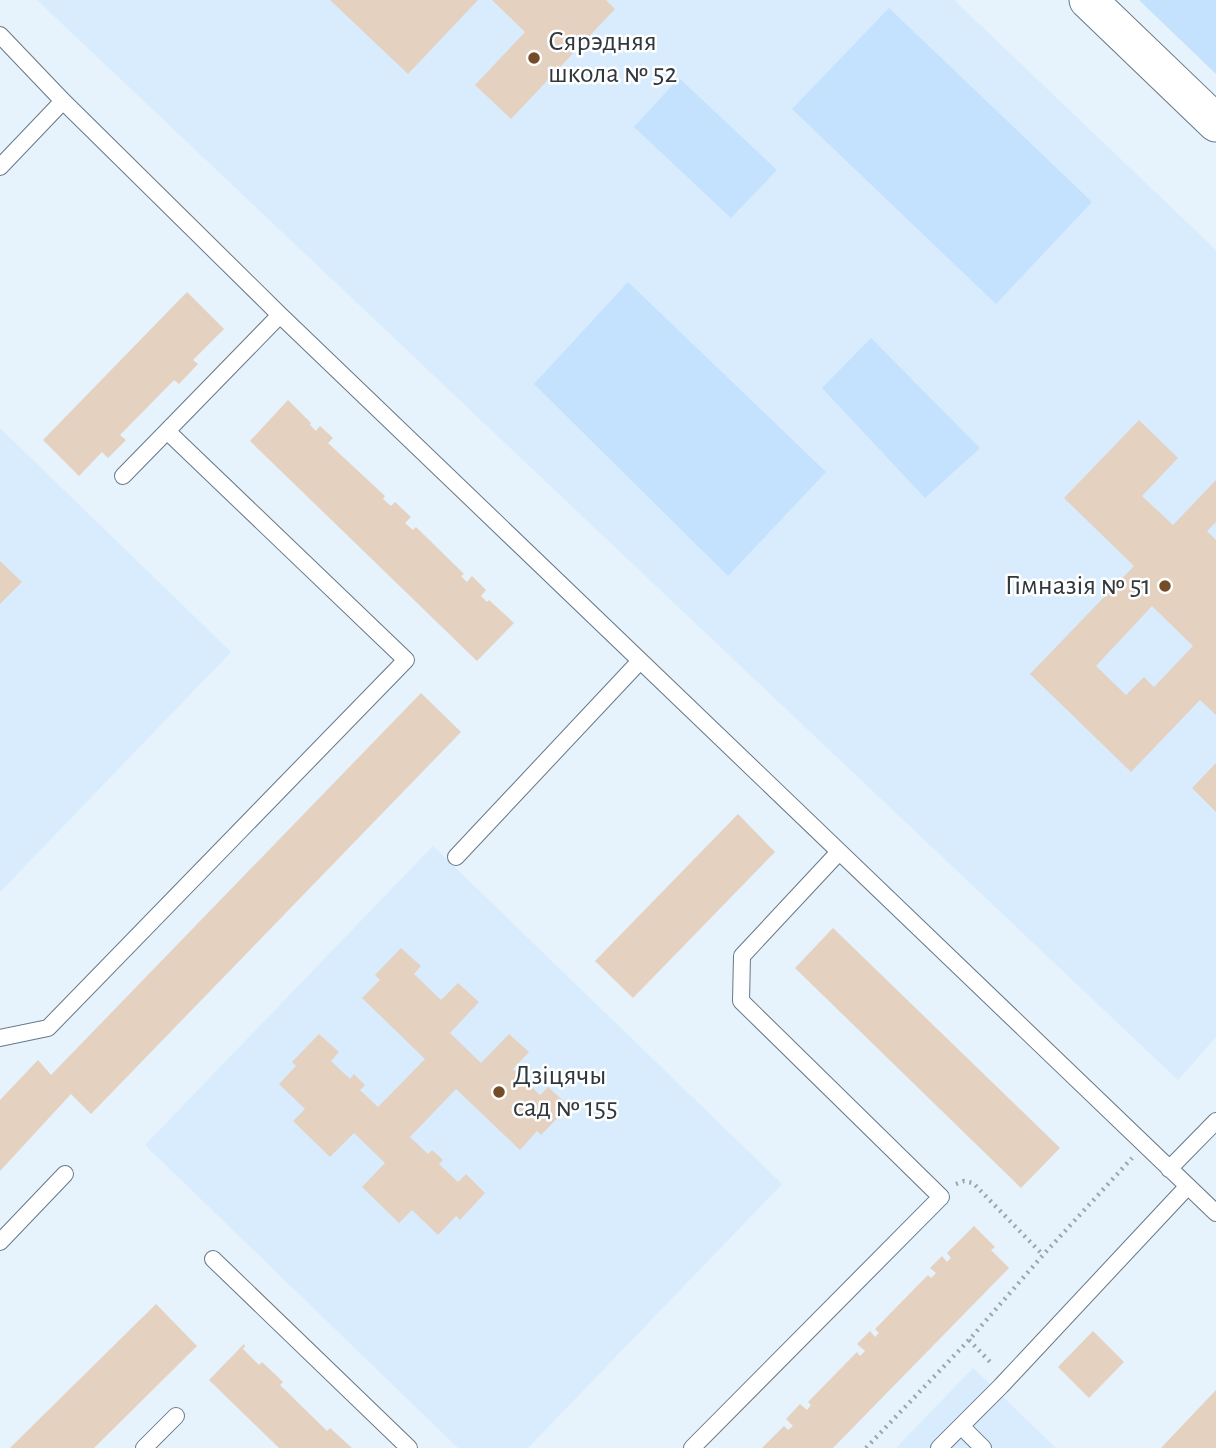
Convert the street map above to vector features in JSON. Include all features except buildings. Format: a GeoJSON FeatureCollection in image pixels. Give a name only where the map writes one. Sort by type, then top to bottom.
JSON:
{"type":"FeatureCollection","features":[{"type":"Feature","properties":{"kind":"street"},"geometry":{"type":"LineString","coordinates":[[1088,0],[1216,123]]}},
{"type":"Feature","properties":{"kind":"lane"},"geometry":{"type":"LineString","coordinates":[[0,35],[63,101],[280,315],[1216,1213]]}},
{"type":"Feature","properties":{"kind":"lane"},"geometry":{"type":"LineString","coordinates":[[0,167],[63,101]]}},
{"type":"Feature","properties":{"kind":"lane"},"geometry":{"type":"LineString","coordinates":[[123,475],[280,315]]}},
{"type":"Feature","properties":{"kind":"lane"},"geometry":{"type":"LineString","coordinates":[[0,1038],[48,1028],[406,660],[167,431]]}},
{"type":"Feature","properties":{"kind":"lane"},"geometry":{"type":"LineString","coordinates":[[456,857],[640,661]]}},
{"type":"Feature","properties":{"kind":"lane"},"geometry":{"type":"LineString","coordinates":[[692,1448],[941,1197],[741,1001],[742,957],[839,852]]}},
{"type":"Feature","properties":{"kind":"lane"},"geometry":{"type":"LineString","coordinates":[[1170,1169],[1216,1121]]}},
{"type":"Feature","properties":{"kind":"lane"},"geometry":{"type":"LineString","coordinates":[[0,1242],[65,1174]]}},
{"type":"Feature","properties":{"kind":"lane"},"geometry":{"type":"LineString","coordinates":[[939,1448],[1007,1380],[1188,1186]]}},
{"type":"Feature","properties":{"kind":"lane"},"geometry":{"type":"LineString","coordinates":[[213,1259],[409,1448]]}},
{"type":"Feature","properties":{"kind":"lane"},"geometry":{"type":"LineString","coordinates":[[144,1448],[176,1416]]}},
{"type":"Feature","properties":{"kind":"lane"},"geometry":{"type":"LineString","coordinates":[[961,1426],[983,1448]]}},
{"type":"Feature","properties":{"kind":"path"},"geometry":{"type":"LineString","coordinates":[[866,1448],[969,1340],[1145,1145]]}},
{"type":"Feature","properties":{"kind":"path"},"geometry":{"type":"LineString","coordinates":[[941,1197],[956,1183],[973,1183],[1043,1255]]}},
{"type":"Feature","properties":{"kind":"path"},"geometry":{"type":"LineString","coordinates":[[969,1340],[1007,1380]]}},
{"type":"Feature","properties":{"kind":"shaded area"},"geometry":{"type":"Polygon","coordinates":[[[37,0],[954,0],[1216,250],[1216,1037],[1178,1080],[37,0]]]}},
{"type":"Feature","properties":{"kind":"shaded area"},"geometry":{"type":"Polygon","coordinates":[[[1139,0],[1216,0],[1216,74],[1139,0]]]}},
{"type":"Feature","properties":{"kind":"shaded area"},"geometry":{"type":"Polygon","coordinates":[[[889,8],[1092,202],[996,304],[792,109],[889,8]]]}},
{"type":"Feature","properties":{"kind":"shaded area"},"geometry":{"type":"Polygon","coordinates":[[[679,78],[777,170],[731,218],[634,127],[679,78]]]}},
{"type":"Feature","properties":{"kind":"shaded area"},"geometry":{"type":"Polygon","coordinates":[[[628,282],[826,472],[728,576],[534,384],[628,282]]]}},
{"type":"Feature","properties":{"kind":"shaded area"},"geometry":{"type":"Polygon","coordinates":[[[871,338],[980,448],[925,498],[822,388],[871,338]]]}},
{"type":"Feature","properties":{"kind":"shaded area"},"geometry":{"type":"Polygon","coordinates":[[[0,428],[231,652],[0,892],[0,428]]]}},
{"type":"Feature","properties":{"kind":"shaded area"},"geometry":{"type":"Polygon","coordinates":[[[433,846],[782,1184],[528,1448],[458,1448],[145,1145],[433,846]]]}},
{"type":"Feature","properties":{"kind":"shaded area"},"geometry":{"type":"Polygon","coordinates":[[[973,1368],[1056,1448],[896,1448],[973,1368]]]}},
{"type":"Feature","properties":{"kind":"place","name":"Сярэдняя школа № 52"},"geometry":{"type":"Point","coordinates":[534,58]}},
{"type":"Feature","properties":{"kind":"place","name":"Гімназія № 51"},"geometry":{"type":"Point","coordinates":[1165,586]}},
{"type":"Feature","properties":{"kind":"place","name":"Дзіцячы сад № 155"},"geometry":{"type":"Point","coordinates":[499,1092]}}]}
